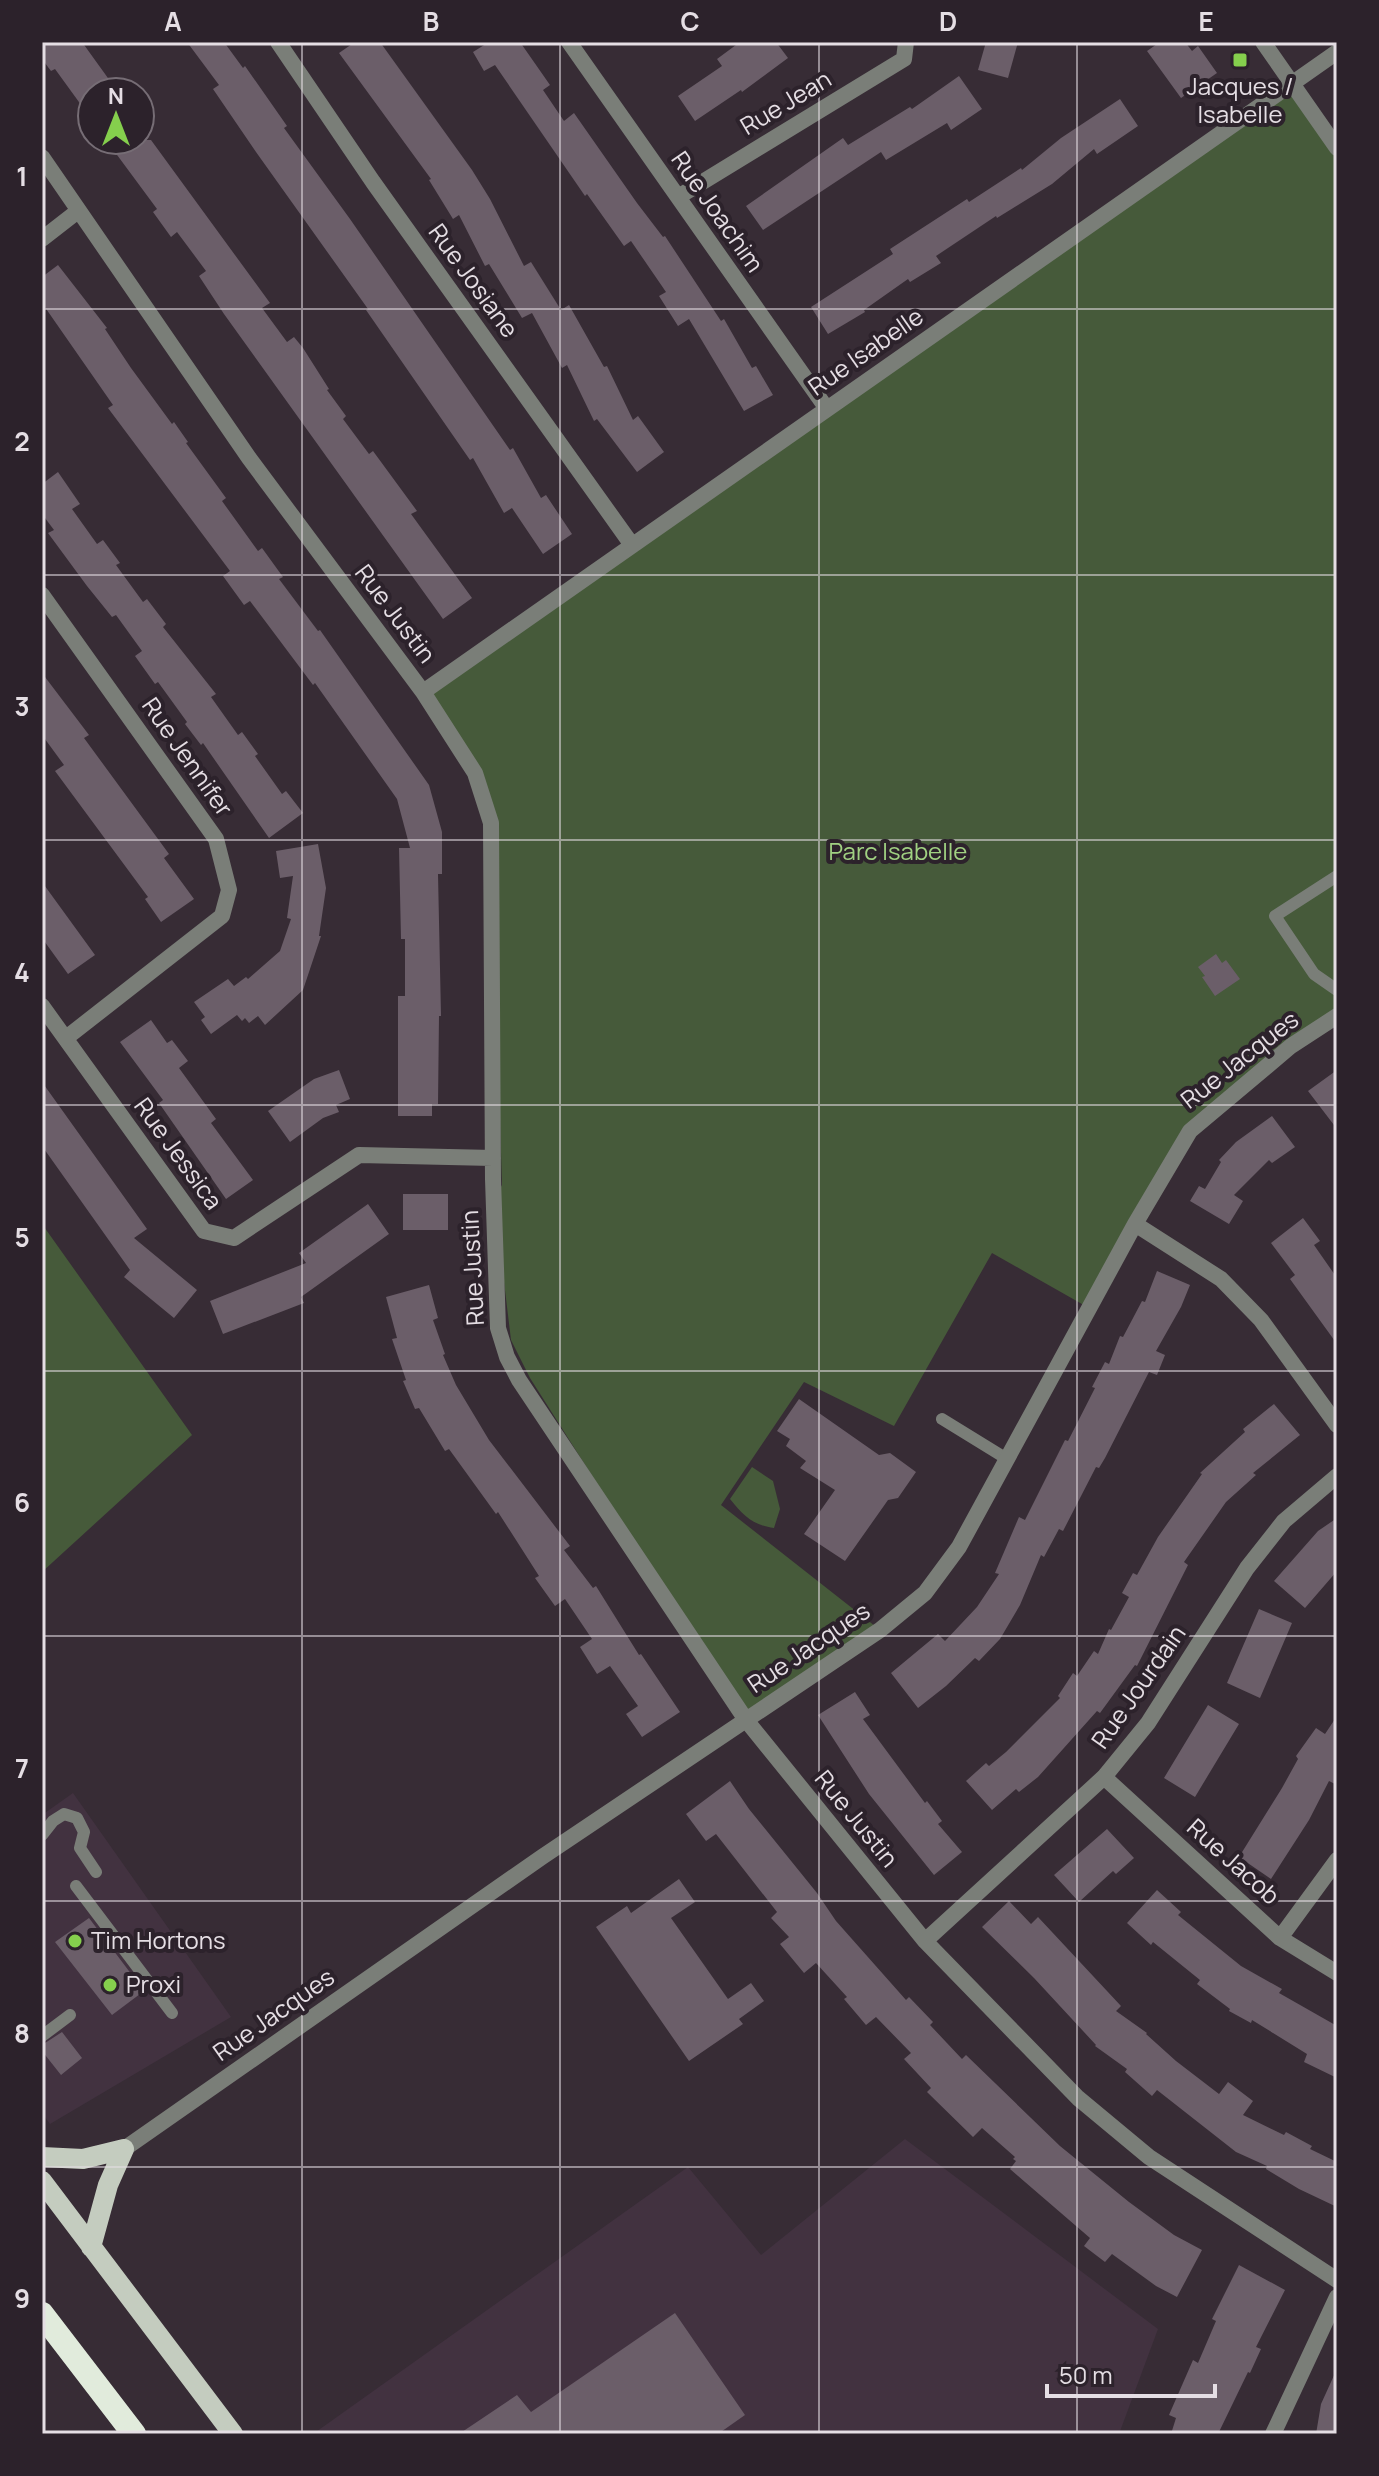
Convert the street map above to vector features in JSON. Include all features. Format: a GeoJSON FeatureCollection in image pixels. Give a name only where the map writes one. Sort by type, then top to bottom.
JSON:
{"type":"FeatureCollection","features":[{"type":"Feature","properties":{"kind":"highway"},"geometry":{"type":"LineString","coordinates":[[42,2314],[134,2434]]}},
{"type":"Feature","properties":{"kind":"main road"},"geometry":{"type":"LineString","coordinates":[[42,2157],[83,2159],[124,2149]]}},
{"type":"Feature","properties":{"kind":"main road"},"geometry":{"type":"LineString","coordinates":[[91,2247],[108,2185],[124,2149]]}},
{"type":"Feature","properties":{"kind":"main road"},"geometry":{"type":"LineString","coordinates":[[42,2181],[233,2434]]}},
{"type":"Feature","properties":{"kind":"street","name":"Rue Josiane"},"geometry":{"type":"LineString","coordinates":[[278,42],[373,182],[632,545]]}},
{"type":"Feature","properties":{"kind":"street","name":"Rue Joachim"},"geometry":{"type":"LineString","coordinates":[[569,42],[827,409]]}},
{"type":"Feature","properties":{"kind":"street","name":"Rue Jean"},"geometry":{"type":"LineString","coordinates":[[678,197],[904,59],[906,42]]}},
{"type":"Feature","properties":{"kind":"street"},"geometry":{"type":"LineString","coordinates":[[1263,42],[1337,148]]}},
{"type":"Feature","properties":{"kind":"street","name":"Rue Isabelle"},"geometry":{"type":"LineString","coordinates":[[423,692],[1337,52]]}},
{"type":"Feature","properties":{"kind":"street","name":"Rue Justin"},"geometry":{"type":"LineString","coordinates":[[42,157],[249,458],[423,692],[475,773],[491,823],[493,1158],[498,1328],[507,1357],[519,1380],[746,1720],[925,1941],[1078,2098],[1149,2157],[1337,2280]]}},
{"type":"Feature","properties":{"kind":"street"},"geometry":{"type":"LineString","coordinates":[[42,239],[78,211]]}},
{"type":"Feature","properties":{"kind":"street","name":"Rue Jennifer"},"geometry":{"type":"LineString","coordinates":[[42,595],[216,839],[229,890],[222,916],[66,1038]]}},
{"type":"Feature","properties":{"kind":"street","name":"Rue Jessica"},"geometry":{"type":"LineString","coordinates":[[42,1006],[204,1231],[234,1238],[359,1155],[493,1158]]}},
{"type":"Feature","properties":{"kind":"street","name":"Rue Jacques"},"geometry":{"type":"LineString","coordinates":[[124,2149],[542,1857],[880,1630],[925,1593],[959,1547],[1135,1224],[1190,1131],[1291,1046],[1337,1016]]}},
{"type":"Feature","properties":{"kind":"street"},"geometry":{"type":"LineString","coordinates":[[1135,1224],[1221,1279],[1261,1320],[1337,1425]]}},
{"type":"Feature","properties":{"kind":"street","name":"Rue Jourdain"},"geometry":{"type":"LineString","coordinates":[[925,1941],[1104,1777],[1148,1723],[1247,1568],[1284,1521],[1337,1476]]}},
{"type":"Feature","properties":{"kind":"street","name":"Rue Jacob"},"geometry":{"type":"LineString","coordinates":[[1104,1777],[1280,1938],[1337,1973]]}},
{"type":"Feature","properties":{"kind":"street"},"geometry":{"type":"LineString","coordinates":[[1280,1938],[1337,1860]]}},
{"type":"Feature","properties":{"kind":"street"},"geometry":{"type":"LineString","coordinates":[[1273,2434],[1337,2297]]}},
{"type":"Feature","properties":{"kind":"lane"},"geometry":{"type":"LineString","coordinates":[[1337,876],[1275,916],[1314,974],[1337,990]]}},
{"type":"Feature","properties":{"kind":"lane"},"geometry":{"type":"LineString","coordinates":[[942,1419],[1007,1459]]}},
{"type":"Feature","properties":{"kind":"lane"},"geometry":{"type":"LineString","coordinates":[[42,1835],[53,1821],[64,1814],[77,1818],[84,1832],[80,1848],[96,1872]]}},
{"type":"Feature","properties":{"kind":"lane"},"geometry":{"type":"LineString","coordinates":[[76,1886],[172,2013]]}},
{"type":"Feature","properties":{"kind":"lane"},"geometry":{"type":"LineString","coordinates":[[42,2036],[70,2015]]}},
{"type":"Feature","properties":{"kind":"shaded area"},"geometry":{"type":"Polygon","coordinates":[[[73,1793],[231,2017],[50,2124],[42,2113],[42,1815],[73,1793]]]}},
{"type":"Feature","properties":{"kind":"shaded area"},"geometry":{"type":"Polygon","coordinates":[[[905,2139],[1158,2329],[1119,2434],[313,2434],[688,2167],[761,2255],[905,2139]]]}},
{"type":"Feature","properties":{"kind":"green space","name":"Parc Isabelle"},"geometry":{"type":"Polygon","coordinates":[[[1293,83],[1337,147],[1337,1018],[1190,1131],[1089,1308],[992,1253],[894,1426],[804,1382],[721,1505],[880,1630],[750,1725],[530,1378],[511,1340],[494,1199],[502,1185],[491,823],[475,773],[423,692],[1293,83]]]}},
{"type":"Feature","properties":{"kind":"green space"},"geometry":{"type":"Polygon","coordinates":[[[42,1224],[192,1435],[42,1572],[42,1224]]]}},
{"type":"Feature","properties":{"kind":"green space"},"geometry":{"type":"Polygon","coordinates":[[[752,1467],[773,1481],[780,1509],[774,1528],[749,1518],[730,1499],[752,1467]]]}},
{"type":"Feature","properties":{"kind":"building"},"geometry":{"type":"Polygon","coordinates":[[[42,42],[82,42],[106,76],[76,76],[76,98],[55,69],[51,71],[42,59],[42,42]]]}},
{"type":"Feature","properties":{"kind":"building"},"geometry":{"type":"Polygon","coordinates":[[[187,42],[224,42],[243,68],[245,66],[287,126],[284,128],[510,450],[513,448],[541,498],[546,495],[572,534],[543,554],[512,508],[504,513],[473,458],[470,460],[256,152],[213,89],[219,85],[187,42]]]}},
{"type":"Feature","properties":{"kind":"building"},"geometry":{"type":"Polygon","coordinates":[[[355,42],[380,42],[472,170],[524,266],[531,262],[561,310],[569,305],[604,367],[607,366],[633,420],[638,416],[664,452],[637,472],[597,419],[594,421],[567,365],[562,368],[532,313],[522,318],[489,264],[485,266],[459,215],[453,219],[431,179],[339,53],[355,42]]]}},
{"type":"Feature","properties":{"kind":"building"},"geometry":{"type":"Polygon","coordinates":[[[489,42],[520,42],[550,85],[543,90],[564,121],[574,113],[637,203],[665,236],[721,321],[724,319],[752,368],[756,366],[773,395],[744,411],[689,319],[678,326],[659,296],[666,292],[631,241],[624,246],[587,194],[585,196],[495,65],[484,71],[473,52],[489,42]]]}},
{"type":"Feature","properties":{"kind":"building"},"geometry":{"type":"Polygon","coordinates":[[[740,42],[776,42],[788,58],[695,121],[678,96],[722,66],[717,59],[740,42]]]}},
{"type":"Feature","properties":{"kind":"building"},"geometry":{"type":"Polygon","coordinates":[[[986,42],[1018,42],[1008,78],[978,70],[986,42]]]}},
{"type":"Feature","properties":{"kind":"building"},"geometry":{"type":"Polygon","coordinates":[[[1160,42],[1185,42],[1192,51],[1198,46],[1217,73],[1181,98],[1147,51],[1160,42]]]}},
{"type":"Feature","properties":{"kind":"building"},"geometry":{"type":"Polygon","coordinates":[[[959,76],[982,109],[951,130],[947,123],[886,160],[881,152],[763,230],[746,206],[843,138],[848,145],[910,107],[912,109],[959,76]]]}},
{"type":"Feature","properties":{"kind":"building"},"geometry":{"type":"Polygon","coordinates":[[[1120,99],[1138,126],[1097,154],[1094,149],[1052,184],[936,256],[941,263],[910,282],[908,279],[865,312],[828,334],[811,307],[893,254],[890,249],[967,199],[969,202],[1022,170],[1061,138],[1120,99]]]}},
{"type":"Feature","properties":{"kind":"building"},"geometry":{"type":"Polygon","coordinates":[[[156,147],[270,303],[262,308],[287,342],[294,337],[303,348],[346,416],[343,419],[369,454],[373,451],[417,511],[411,514],[472,598],[443,619],[224,314],[199,276],[206,271],[177,232],[171,237],[153,212],[157,209],[118,156],[156,156],[156,147]]]}},
{"type":"Feature","properties":{"kind":"building"},"geometry":{"type":"Polygon","coordinates":[[[58,265],[188,442],[226,498],[222,501],[258,551],[262,548],[283,577],[279,579],[320,630],[429,785],[442,832],[442,874],[438,874],[441,1016],[438,1104],[432,1104],[432,1116],[398,1116],[398,996],[405,996],[399,848],[410,848],[397,799],[315,683],[313,685],[250,601],[244,605],[223,576],[230,571],[108,408],[113,405],[42,303],[42,277],[58,265]]]}},
{"type":"Feature","properties":{"kind":"building"},"geometry":{"type":"Polygon","coordinates":[[[58,472],[80,504],[72,509],[97,544],[103,540],[120,563],[116,565],[143,602],[147,599],[166,624],[163,627],[216,694],[211,697],[238,735],[242,732],[282,794],[286,791],[303,813],[269,838],[203,743],[201,745],[158,682],[155,684],[135,656],[142,651],[116,615],[112,617],[48,533],[54,530],[42,514],[42,484],[58,472]]]}},
{"type":"Feature","properties":{"kind":"building"},"geometry":{"type":"Polygon","coordinates":[[[42,673],[89,735],[84,738],[169,854],[164,858],[194,899],[161,922],[145,899],[148,897],[55,771],[64,765],[42,735],[42,673]]]}},
{"type":"Feature","properties":{"kind":"building"},"geometry":{"type":"Polygon","coordinates":[[[318,844],[326,888],[321,936],[303,990],[265,1025],[258,1016],[249,1023],[237,1015],[211,1034],[201,1020],[205,1017],[194,1002],[228,979],[234,986],[246,977],[248,979],[280,951],[291,919],[287,918],[293,876],[280,878],[276,851],[318,844]]]}},
{"type":"Feature","properties":{"kind":"building"},"geometry":{"type":"Polygon","coordinates":[[[42,882],[95,955],[68,974],[42,938],[42,882]]]}},
{"type":"Feature","properties":{"kind":"building"},"geometry":{"type":"Polygon","coordinates":[[[1216,954],[1222,963],[1226,960],[1240,979],[1215,996],[1198,967],[1216,954]]]}},
{"type":"Feature","properties":{"kind":"building"},"geometry":{"type":"Polygon","coordinates":[[[151,1020],[167,1043],[172,1040],[188,1061],[179,1068],[216,1119],[211,1123],[253,1180],[226,1199],[159,1103],[163,1100],[120,1042],[151,1020]]]}},
{"type":"Feature","properties":{"kind":"building"},"geometry":{"type":"Polygon","coordinates":[[[339,1070],[350,1099],[336,1105],[339,1112],[323,1118],[290,1142],[268,1111],[314,1079],[339,1070]]]}},
{"type":"Feature","properties":{"kind":"building"},"geometry":{"type":"Polygon","coordinates":[[[1337,1070],[1337,1129],[1308,1091],[1337,1070]]]}},
{"type":"Feature","properties":{"kind":"building"},"geometry":{"type":"Polygon","coordinates":[[[42,1082],[147,1229],[134,1238],[197,1290],[174,1318],[124,1277],[130,1270],[42,1146],[42,1082]]]}},
{"type":"Feature","properties":{"kind":"building"},"geometry":{"type":"Polygon","coordinates":[[[1272,1116],[1295,1147],[1272,1163],[1269,1160],[1234,1195],[1243,1201],[1229,1224],[1190,1201],[1199,1186],[1205,1189],[1221,1162],[1219,1160],[1236,1142],[1272,1116]]]}},
{"type":"Feature","properties":{"kind":"building"},"geometry":{"type":"Polygon","coordinates":[[[403,1194],[448,1194],[448,1230],[403,1230],[403,1194]]]}},
{"type":"Feature","properties":{"kind":"building"},"geometry":{"type":"Polygon","coordinates":[[[368,1204],[389,1234],[301,1297],[304,1303],[223,1334],[210,1301],[306,1263],[299,1253],[368,1204]]]}},
{"type":"Feature","properties":{"kind":"building"},"geometry":{"type":"Polygon","coordinates":[[[1303,1218],[1320,1241],[1314,1245],[1337,1278],[1337,1344],[1290,1279],[1295,1275],[1271,1243],[1303,1218]]]}},
{"type":"Feature","properties":{"kind":"building"},"geometry":{"type":"Polygon","coordinates":[[[1157,1271],[1190,1285],[1156,1351],[1165,1355],[1157,1375],[1149,1372],[1063,1531],[1059,1529],[1044,1557],[1041,1555],[1020,1605],[1000,1639],[979,1661],[975,1658],[918,1708],[891,1673],[938,1634],[945,1641],[977,1607],[999,1574],[995,1573],[1019,1517],[1025,1520],[1095,1388],[1092,1387],[1105,1362],[1109,1364],[1120,1336],[1123,1337],[1142,1301],[1145,1302],[1157,1271]]]}},
{"type":"Feature","properties":{"kind":"building"},"geometry":{"type":"Polygon","coordinates":[[[429,1285],[438,1318],[433,1320],[456,1385],[489,1440],[570,1546],[564,1550],[593,1588],[596,1586],[639,1655],[680,1712],[642,1737],[626,1714],[638,1706],[610,1666],[597,1674],[580,1647],[592,1639],[565,1599],[555,1606],[535,1578],[539,1576],[498,1512],[496,1514],[449,1449],[445,1451],[419,1408],[415,1409],[403,1381],[406,1380],[392,1339],[397,1338],[386,1297],[429,1285]]]}},
{"type":"Feature","properties":{"kind":"building"},"geometry":{"type":"Polygon","coordinates":[[[799,1399],[879,1455],[890,1453],[916,1472],[898,1498],[888,1500],[845,1561],[804,1534],[835,1490],[800,1468],[806,1461],[786,1446],[790,1439],[777,1431],[799,1399]]]}},
{"type":"Feature","properties":{"kind":"building"},"geometry":{"type":"Polygon","coordinates":[[[1274,1404],[1300,1435],[1253,1473],[1256,1475],[1226,1502],[1184,1562],[1188,1565],[1137,1666],[1100,1713],[1097,1711],[1038,1777],[1019,1792],[1016,1789],[992,1810],[966,1781],[986,1763],[989,1766],[1006,1752],[1060,1698],[1058,1696],[1073,1673],[1077,1676],[1094,1651],[1098,1654],[1129,1597],[1122,1593],[1133,1573],[1137,1575],[1200,1473],[1245,1432],[1243,1429],[1274,1404]]]}},
{"type":"Feature","properties":{"kind":"building"},"geometry":{"type":"Polygon","coordinates":[[[1337,1518],[1337,1571],[1305,1608],[1274,1581],[1318,1531],[1337,1518]]]}},
{"type":"Feature","properties":{"kind":"building"},"geometry":{"type":"Polygon","coordinates":[[[1259,1609],[1292,1623],[1260,1698],[1227,1683],[1259,1609]]]}},
{"type":"Feature","properties":{"kind":"building"},"geometry":{"type":"Polygon","coordinates":[[[855,1692],[870,1715],[863,1719],[925,1803],[927,1801],[942,1821],[938,1824],[962,1852],[934,1875],[869,1794],[818,1715],[855,1692]]]}},
{"type":"Feature","properties":{"kind":"building"},"geometry":{"type":"Polygon","coordinates":[[[1208,1705],[1239,1724],[1195,1797],[1164,1778],[1208,1705]]]}},
{"type":"Feature","properties":{"kind":"building"},"geometry":{"type":"Polygon","coordinates":[[[1337,1716],[1337,1785],[1329,1781],[1309,1820],[1271,1879],[1239,1857],[1282,1788],[1298,1759],[1296,1756],[1316,1728],[1325,1734],[1337,1716]]]}},
{"type":"Feature","properties":{"kind":"building"},"geometry":{"type":"Polygon","coordinates":[[[730,1781],[836,1921],[906,2000],[909,1997],[933,2022],[930,2025],[962,2059],[966,2055],[1060,2146],[1129,2202],[1174,2235],[1202,2250],[1177,2297],[1156,2286],[1112,2254],[1105,2262],[1084,2246],[1090,2238],[1010,2169],[1016,2161],[1013,2159],[1015,2157],[982,2128],[973,2137],[927,2092],[931,2088],[904,2059],[911,2053],[876,2017],[866,2025],[844,1999],[847,1997],[816,1963],[804,1973],[780,1944],[789,1937],[771,1918],[777,1912],[716,1834],[706,1841],[686,1814],[730,1781]]]}},
{"type":"Feature","properties":{"kind":"building"},"geometry":{"type":"Polygon","coordinates":[[[1107,1829],[1134,1858],[1116,1874],[1113,1871],[1079,1902],[1054,1875],[1107,1829]]]}},
{"type":"Feature","properties":{"kind":"building"},"geometry":{"type":"Polygon","coordinates":[[[679,1879],[695,1902],[671,1918],[728,1999],[751,1983],[764,2001],[739,2019],[743,2024],[689,2061],[596,1927],[627,1906],[631,1913],[679,1879]]]}},
{"type":"Feature","properties":{"kind":"building"},"geometry":{"type":"Polygon","coordinates":[[[1157,1890],[1181,1912],[1178,1915],[1241,1966],[1282,1989],[1279,1993],[1337,2026],[1337,2078],[1304,2062],[1307,2054],[1252,2020],[1251,2023],[1229,2011],[1197,1984],[1200,1980],[1153,1942],[1151,1945],[1127,1923],[1157,1890]]]}},
{"type":"Feature","properties":{"kind":"building"},"geometry":{"type":"Polygon","coordinates":[[[1009,1901],[1031,1924],[1038,1917],[1121,2006],[1116,2011],[1147,2033],[1176,2061],[1219,2094],[1228,2082],[1253,2101],[1243,2115],[1284,2135],[1286,2132],[1312,2146],[1310,2149],[1337,2162],[1337,2207],[1299,2189],[1266,2169],[1267,2166],[1236,2152],[1157,2090],[1152,2096],[1125,2072],[1127,2069],[1095,2046],[1034,1978],[982,1927],[1009,1901]]]}},
{"type":"Feature","properties":{"kind":"building"},"geometry":{"type":"Polygon","coordinates":[[[89,1918],[144,1991],[112,2015],[55,1942],[89,1918]]]}},
{"type":"Feature","properties":{"kind":"building"},"geometry":{"type":"Polygon","coordinates":[[[62,2032],[82,2058],[61,2075],[42,2051],[42,2045],[62,2032]]]}},
{"type":"Feature","properties":{"kind":"building"},"geometry":{"type":"Polygon","coordinates":[[[1239,2265],[1285,2290],[1256,2347],[1261,2349],[1250,2373],[1218,2434],[1171,2434],[1176,2418],[1169,2415],[1193,2360],[1198,2363],[1216,2321],[1212,2319],[1239,2265]]]}},
{"type":"Feature","properties":{"kind":"building"},"geometry":{"type":"Polygon","coordinates":[[[675,2313],[745,2415],[718,2434],[459,2434],[517,2395],[531,2412],[675,2313]]]}},
{"type":"Feature","properties":{"kind":"building"},"geometry":{"type":"Polygon","coordinates":[[[1336,2371],[1337,2434],[1316,2434],[1321,2404],[1336,2371]]]}},
{"type":"Feature","properties":{"kind":"place","name":"Jacques / Isabelle"},"geometry":{"type":"Point","coordinates":[1240,60]}},
{"type":"Feature","properties":{"kind":"place","name":"Tim Hortons"},"geometry":{"type":"Point","coordinates":[75,1941]}},
{"type":"Feature","properties":{"kind":"place","name":"Proxi"},"geometry":{"type":"Point","coordinates":[110,1985]}}]}
